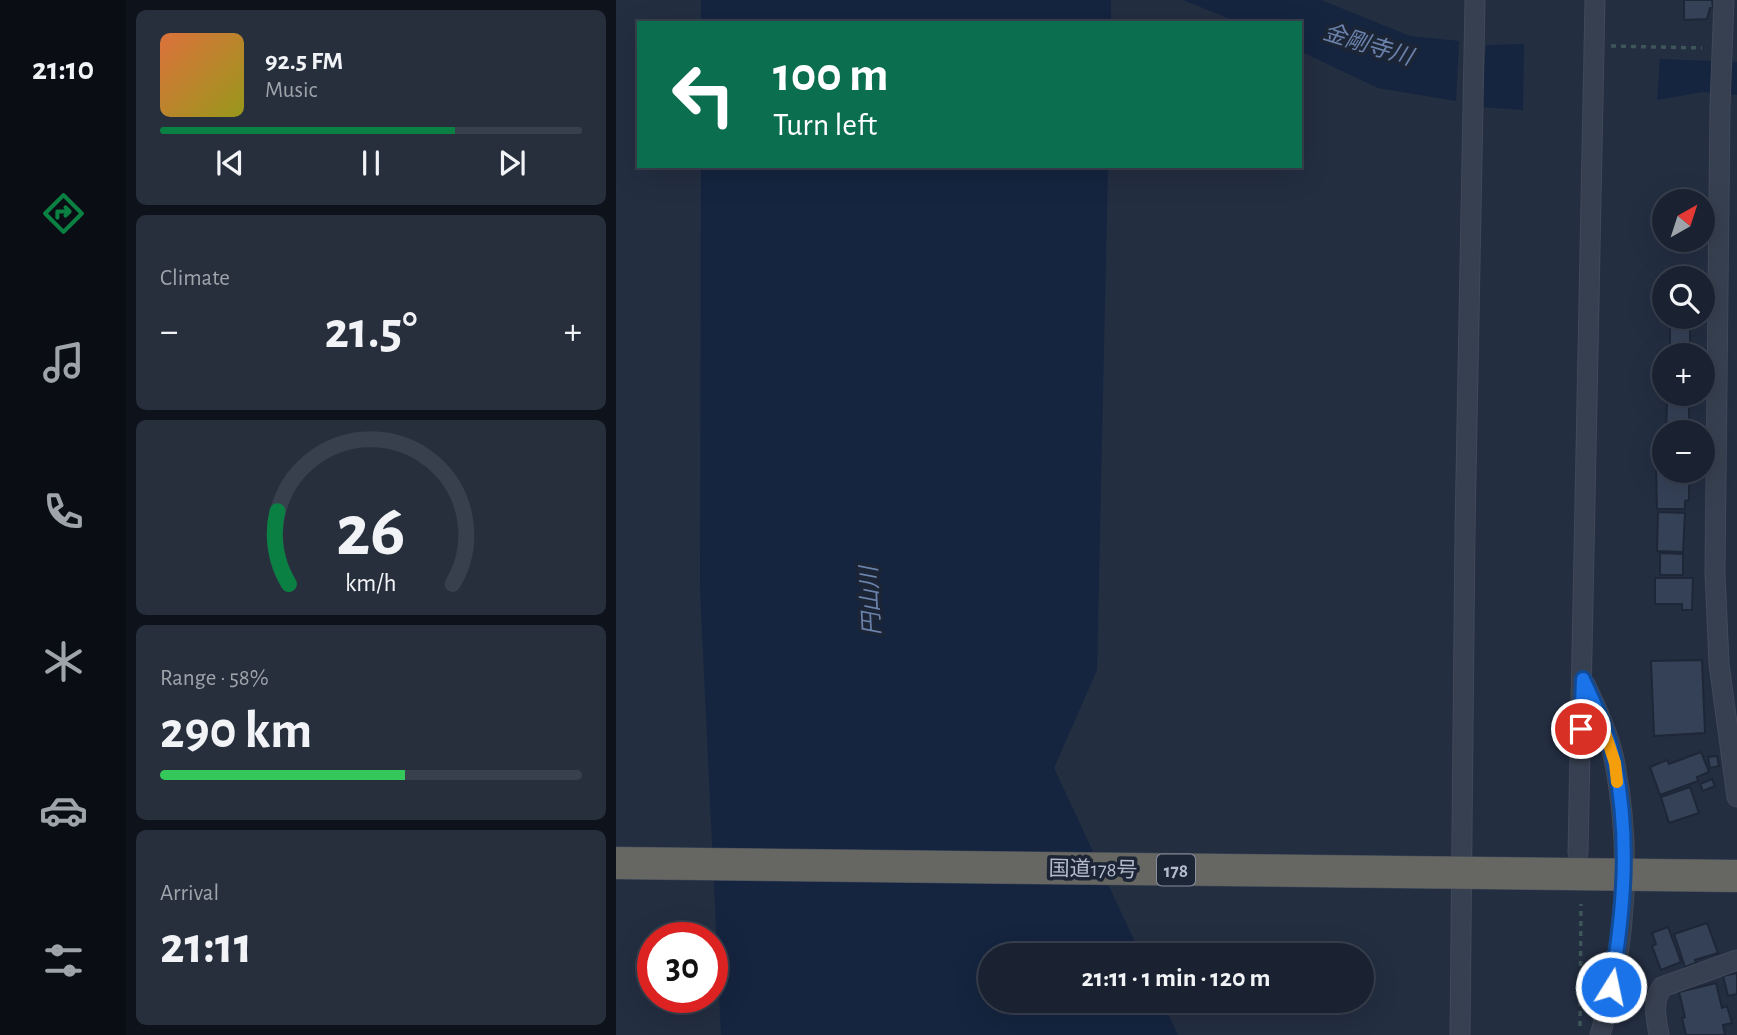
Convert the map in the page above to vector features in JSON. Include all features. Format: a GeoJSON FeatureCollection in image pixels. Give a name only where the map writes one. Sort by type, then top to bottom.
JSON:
{"type":"FeatureCollection","features":[{"type":"Feature","properties":{"kind":"highway","name":"国道178号"},"geometry":{"type":"LineString","coordinates":[[616,863],[1737,876]]}},
{"type":"Feature","properties":{"kind":"street"},"geometry":{"type":"LineString","coordinates":[[1460,1035],[1465,516],[1475,0]]}},
{"type":"Feature","properties":{"kind":"street"},"geometry":{"type":"LineString","coordinates":[[1578,853],[1595,0]]}},
{"type":"Feature","properties":{"kind":"street"},"geometry":{"type":"LineString","coordinates":[[1724,0],[1722,48],[1726,105],[1716,608],[1722,700],[1737,797]]}},
{"type":"Feature","properties":{"kind":"street"},"geometry":{"type":"LineString","coordinates":[[1583,679],[1597,709],[1615,763],[1625,850],[1622,922],[1600,1035]]}},
{"type":"Feature","properties":{"kind":"street"},"geometry":{"type":"LineString","coordinates":[[1659,1035],[1655,1009],[1657,995],[1662,987],[1737,960]]}},
{"type":"Feature","properties":{"kind":"path"},"geometry":{"type":"LineString","coordinates":[[1593,46],[1722,48]]}},
{"type":"Feature","properties":{"kind":"path"},"geometry":{"type":"LineString","coordinates":[[1580,1035],[1581,904]]}},
{"type":"Feature","properties":{"kind":"water"},"geometry":{"type":"Polygon","coordinates":[[[701,0],[1111,0],[1111,21],[701,21],[701,0]]]}},
{"type":"Feature","properties":{"kind":"water","name":"金剛寺川"},"geometry":{"type":"Polygon","coordinates":[[[1183,0],[1321,0],[1410,36],[1459,41],[1456,101],[1378,88],[1302,52],[1302,21],[1235,21],[1183,0]]]}},
{"type":"Feature","properties":{"kind":"water"},"geometry":{"type":"Polygon","coordinates":[[[1524,44],[1523,110],[1481,107],[1486,45],[1524,44]]]}},
{"type":"Feature","properties":{"kind":"water"},"geometry":{"type":"Polygon","coordinates":[[[1660,59],[1737,62],[1737,95],[1703,92],[1657,100],[1660,59]]]}},
{"type":"Feature","properties":{"kind":"water","name":"円山川"},"geometry":{"type":"Polygon","coordinates":[[[701,168],[1108,168],[1097,670],[1054,768],[1135,943],[978,943],[978,1013],[1168,1013],[1178,1035],[721,1035],[720,1013],[728,1013],[728,922],[716,922],[700,589],[701,168]]]}},
{"type":"Feature","properties":{"kind":"building"},"geometry":{"type":"Polygon","coordinates":[[[1684,0],[1712,0],[1713,8],[1710,8],[1707,19],[1684,20],[1684,0]]]}},
{"type":"Feature","properties":{"kind":"building"},"geometry":{"type":"Polygon","coordinates":[[[1670,329],[1690,329],[1690,343],[1670,343],[1670,329]]]}},
{"type":"Feature","properties":{"kind":"building"},"geometry":{"type":"Polygon","coordinates":[[[1667,406],[1689,406],[1689,420],[1666,420],[1667,406]]]}},
{"type":"Feature","properties":{"kind":"building"},"geometry":{"type":"Polygon","coordinates":[[[1656,483],[1689,483],[1689,500],[1685,501],[1685,509],[1657,509],[1656,483]]]}},
{"type":"Feature","properties":{"kind":"building"},"geometry":{"type":"Polygon","coordinates":[[[1658,512],[1685,513],[1683,552],[1657,551],[1658,512]]]}},
{"type":"Feature","properties":{"kind":"building"},"geometry":{"type":"Polygon","coordinates":[[[1660,553],[1683,554],[1683,575],[1660,575],[1660,553]]]}},
{"type":"Feature","properties":{"kind":"building"},"geometry":{"type":"Polygon","coordinates":[[[1655,578],[1693,578],[1692,610],[1682,610],[1682,604],[1655,604],[1655,578]]]}},
{"type":"Feature","properties":{"kind":"building"},"geometry":{"type":"Polygon","coordinates":[[[1702,660],[1705,733],[1654,736],[1651,661],[1702,660]]]}},
{"type":"Feature","properties":{"kind":"building"},"geometry":{"type":"Polygon","coordinates":[[[1701,752],[1709,772],[1697,777],[1698,781],[1660,795],[1650,767],[1667,760],[1669,764],[1701,752]]]}},
{"type":"Feature","properties":{"kind":"building"},"geometry":{"type":"Polygon","coordinates":[[[1717,756],[1719,766],[1710,768],[1708,757],[1717,756]]]}},
{"type":"Feature","properties":{"kind":"building"},"geometry":{"type":"Polygon","coordinates":[[[1712,779],[1715,786],[1703,791],[1700,784],[1712,779]]]}},
{"type":"Feature","properties":{"kind":"building"},"geometry":{"type":"Polygon","coordinates":[[[1690,787],[1699,813],[1669,823],[1661,797],[1690,787]]]}},
{"type":"Feature","properties":{"kind":"building"},"geometry":{"type":"Polygon","coordinates":[[[1707,923],[1718,953],[1695,960],[1696,963],[1685,967],[1674,934],[1707,923]]]}},
{"type":"Feature","properties":{"kind":"building"},"geometry":{"type":"Polygon","coordinates":[[[1668,927],[1681,962],[1661,970],[1652,946],[1656,944],[1652,933],[1668,927]]]}},
{"type":"Feature","properties":{"kind":"building"},"geometry":{"type":"Polygon","coordinates":[[[1737,973],[1737,994],[1728,996],[1723,976],[1737,973]]]}},
{"type":"Feature","properties":{"kind":"building"},"geometry":{"type":"Polygon","coordinates":[[[1716,983],[1722,1008],[1727,1006],[1732,1023],[1723,1025],[1725,1035],[1686,1035],[1679,992],[1716,983]]]}},
{"type":"Feature","properties":{"kind":"slow traffic"},"geometry":{"type":"LineString","coordinates":[[1598,712],[1615,763],[1617,782]]}},
{"type":"Feature","properties":{"kind":"route"},"geometry":{"type":"LineString","coordinates":[[1581,729],[1583,679],[1597,709],[1615,763],[1625,850],[1622,922],[1611,987]]}}]}
